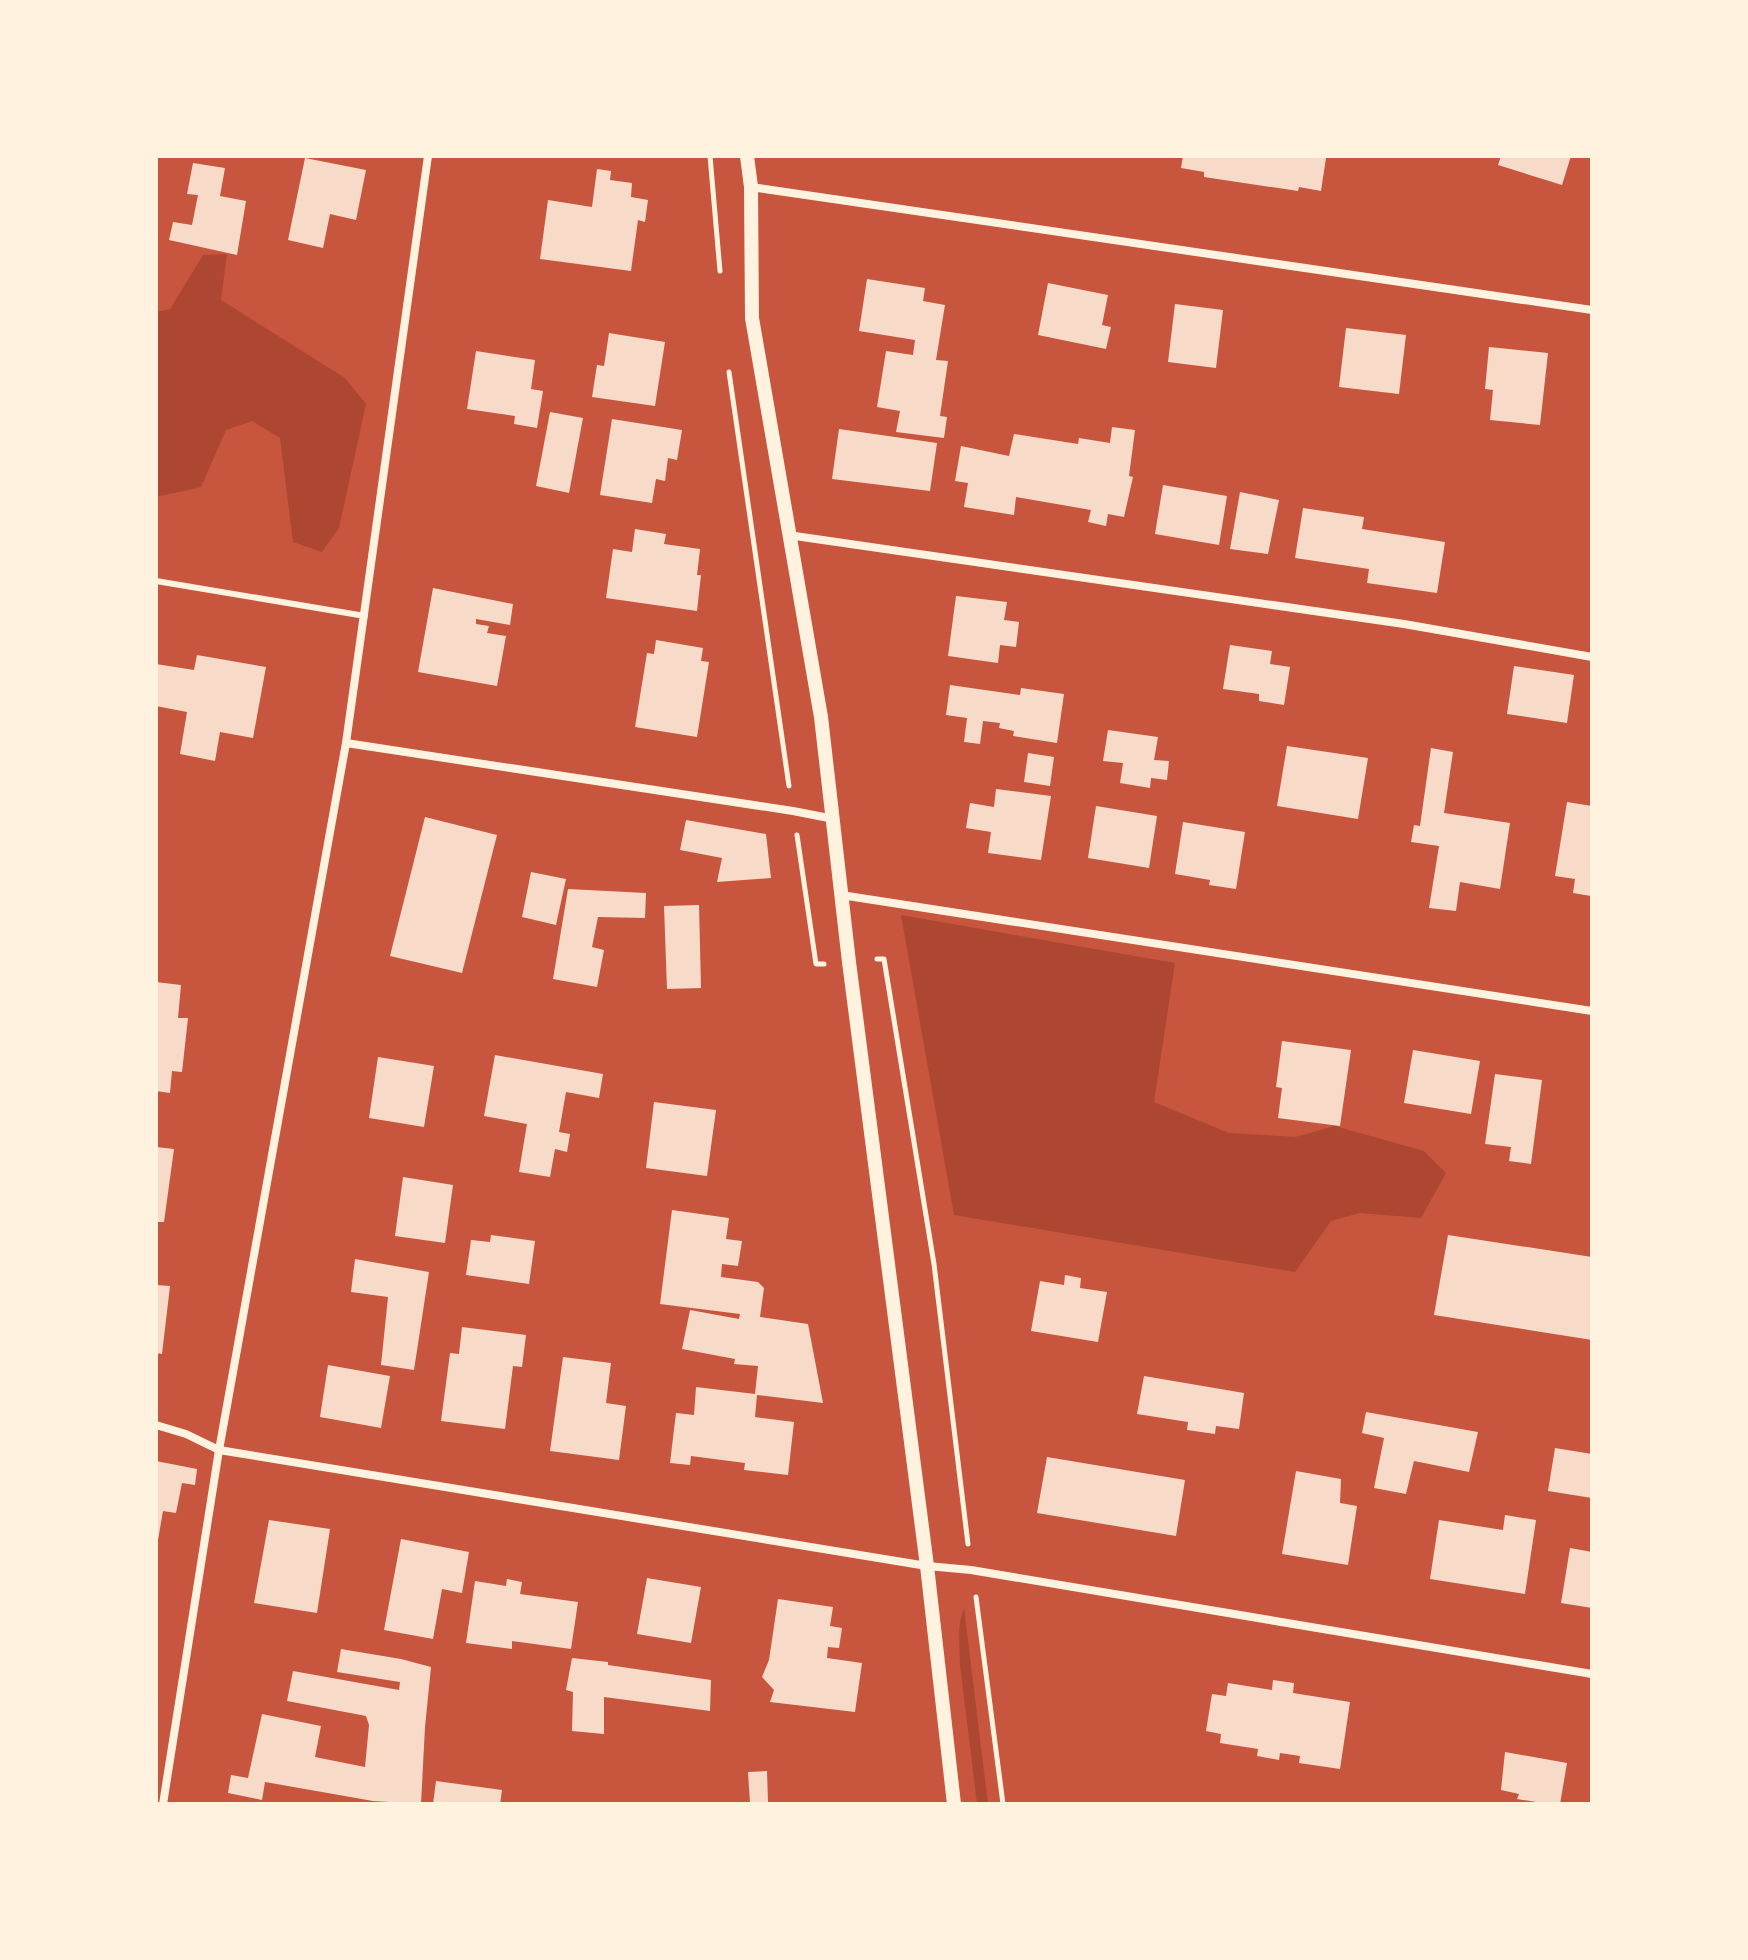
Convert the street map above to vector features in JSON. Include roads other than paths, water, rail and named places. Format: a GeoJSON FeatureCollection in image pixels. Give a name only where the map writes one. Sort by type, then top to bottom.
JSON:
{"type":"FeatureCollection","features":[{"type":"Feature","properties":{"kind":"street"},"geometry":{"type":"LineString","coordinates":[[163,1804],[219,1450],[346,743],[428,156]]}},
{"type":"Feature","properties":{"kind":"street"},"geometry":{"type":"LineString","coordinates":[[747,156],[751,187],[752,318],[821,717],[954,1804]]}},
{"type":"Feature","properties":{"kind":"street"},"geometry":{"type":"LineString","coordinates":[[751,187],[1592,310]]}},
{"type":"Feature","properties":{"kind":"street"},"geometry":{"type":"LineString","coordinates":[[788,535],[1404,624],[1592,657]]}},
{"type":"Feature","properties":{"kind":"street"},"geometry":{"type":"LineString","coordinates":[[346,743],[834,819]]}},
{"type":"Feature","properties":{"kind":"street"},"geometry":{"type":"LineString","coordinates":[[841,895],[1592,1011]]}},
{"type":"Feature","properties":{"kind":"street"},"geometry":{"type":"LineString","coordinates":[[156,1425],[186,1434],[219,1450],[927,1566],[971,1570],[1592,1674]]}},
{"type":"Feature","properties":{"kind":"lane"},"geometry":{"type":"LineString","coordinates":[[156,581],[365,616]]}}]}
